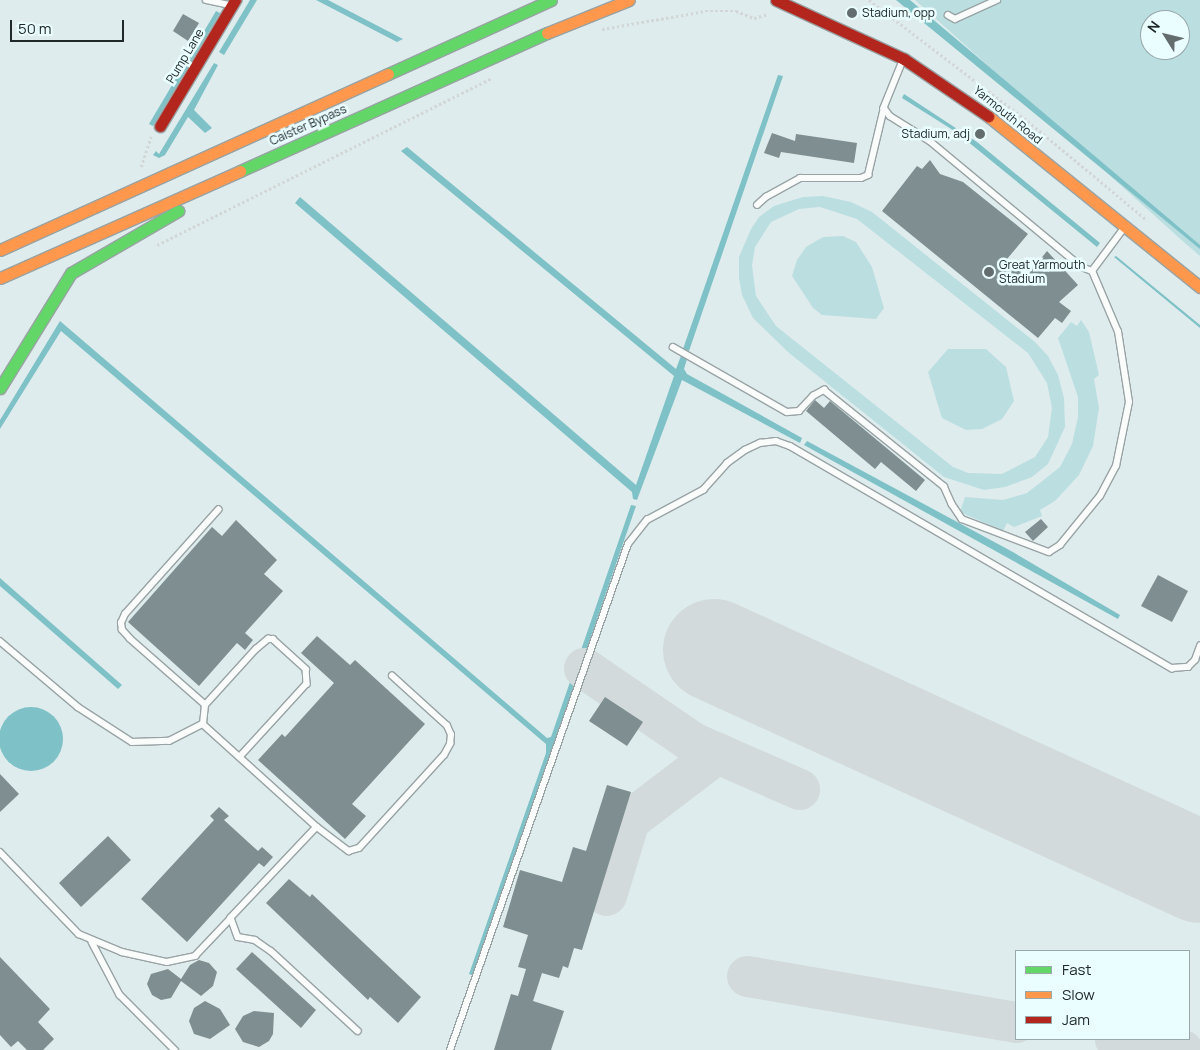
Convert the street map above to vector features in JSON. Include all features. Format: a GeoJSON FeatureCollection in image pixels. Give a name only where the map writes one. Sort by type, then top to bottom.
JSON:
{"type":"FeatureCollection","features":[{"type":"Feature","properties":{"kind":"main road","name":"Caister Bypass"},"geometry":{"type":"LineString","coordinates":[[0,250],[551,0]]}},
{"type":"Feature","properties":{"kind":"main road","name":"Caister Bypass"},"geometry":{"type":"LineString","coordinates":[[0,278],[611,5],[629,0]]}},
{"type":"Feature","properties":{"kind":"main road","name":"Yarmouth Road"},"geometry":{"type":"LineString","coordinates":[[776,0],[904,59],[972,103],[1200,288]]}},
{"type":"Feature","properties":{"kind":"main road","name":"Pump Lane"},"geometry":{"type":"LineString","coordinates":[[160,126],[233,3]]}},
{"type":"Feature","properties":{"kind":"main road"},"geometry":{"type":"LineString","coordinates":[[0,388],[71,273],[284,151]]}},
{"type":"Feature","properties":{"kind":"main road"},"geometry":{"type":"LineString","coordinates":[[0,368],[18,358]]}},
{"type":"Feature","properties":{"kind":"lane"},"geometry":{"type":"LineString","coordinates":[[206,0],[233,3]]}},
{"type":"Feature","properties":{"kind":"lane"},"geometry":{"type":"LineString","coordinates":[[948,15],[955,19],[997,0]]}},
{"type":"Feature","properties":{"kind":"lane"},"geometry":{"type":"LineString","coordinates":[[757,205],[781,187],[800,178],[861,178],[868,175],[884,108],[904,59]]}},
{"type":"Feature","properties":{"kind":"lane"},"geometry":{"type":"LineString","coordinates":[[673,347],[787,412],[799,411],[813,396],[824,390],[944,486],[952,504],[962,518],[1049,552],[1060,544],[1100,496],[1116,466],[1129,402],[1118,332],[1092,271],[1082,267],[930,141],[890,116],[884,108]]}},
{"type":"Feature","properties":{"kind":"lane"},"geometry":{"type":"LineString","coordinates":[[1092,271],[1125,227]]}},
{"type":"Feature","properties":{"kind":"lane"},"geometry":{"type":"LineString","coordinates":[[450,1050],[628,544],[647,520],[703,490],[727,463],[745,450],[760,443],[776,441],[790,446],[1172,668],[1188,667],[1195,660],[1200,646]]}},
{"type":"Feature","properties":{"kind":"lane"},"geometry":{"type":"LineString","coordinates":[[205,706],[130,639],[122,630],[121,623],[218,510]]}},
{"type":"Feature","properties":{"kind":"lane"},"geometry":{"type":"LineString","coordinates":[[203,724],[205,706],[268,639],[273,639],[306,669],[308,684],[240,757]]}},
{"type":"Feature","properties":{"kind":"lane"},"geometry":{"type":"LineString","coordinates":[[0,641],[78,707],[132,742],[169,741],[203,724]]}},
{"type":"Feature","properties":{"kind":"lane"},"geometry":{"type":"LineString","coordinates":[[203,724],[317,827],[349,851],[358,848],[444,755],[450,744],[451,735],[446,726],[392,676]]}},
{"type":"Feature","properties":{"kind":"lane"},"geometry":{"type":"LineString","coordinates":[[0,852],[79,934],[92,942],[167,962],[195,956],[317,827]]}},
{"type":"Feature","properties":{"kind":"lane"},"geometry":{"type":"LineString","coordinates":[[231,918],[238,937],[254,940],[271,951],[358,1031]]}},
{"type":"Feature","properties":{"kind":"lane"},"geometry":{"type":"LineString","coordinates":[[92,942],[120,995],[175,1050]]}},
{"type":"Feature","properties":{"kind":"path"},"geometry":{"type":"LineString","coordinates":[[594,30],[705,12],[736,11],[754,18],[770,14]]}},
{"type":"Feature","properties":{"kind":"path"},"geometry":{"type":"LineString","coordinates":[[153,247],[497,76]]}},
{"type":"Feature","properties":{"kind":"path"},"geometry":{"type":"LineString","coordinates":[[142,186],[140,166],[150,139],[160,126]]}},
{"type":"Feature","properties":{"kind":"shaded area"},"geometry":{"type":"Polygon","coordinates":[[[915,0],[1200,0],[1200,256],[1186,244],[915,0]]]}},
{"type":"Feature","properties":{"kind":"shaded area"},"geometry":{"type":"Polygon","coordinates":[[[823,196],[851,202],[872,212],[1035,342],[1048,356],[1058,375],[1064,398],[1065,427],[1048,464],[1032,477],[1005,487],[984,490],[944,477],[788,352],[753,318],[742,295],[739,278],[739,257],[751,229],[759,217],[774,206],[803,197],[823,196]],[[820,207],[799,209],[771,222],[755,247],[752,265],[756,296],[776,326],[953,467],[968,473],[1002,474],[1035,457],[1048,437],[1052,408],[1047,383],[1028,353],[857,219],[820,207]]]}},
{"type":"Feature","properties":{"kind":"shaded area"},"geometry":{"type":"Polygon","coordinates":[[[843,236],[856,242],[872,267],[884,308],[876,319],[822,315],[813,308],[792,276],[797,260],[806,247],[823,237],[843,236]]]}},
{"type":"Feature","properties":{"kind":"shaded area"},"geometry":{"type":"Polygon","coordinates":[[[1081,320],[1089,332],[1099,375],[1094,379],[1099,408],[1093,446],[1079,475],[1055,501],[1040,510],[1042,516],[1014,527],[1007,523],[1003,531],[960,512],[965,497],[1003,500],[1027,493],[1060,467],[1072,444],[1078,417],[1078,397],[1058,338],[1071,322],[1077,326],[1081,320]]]}},
{"type":"Feature","properties":{"kind":"shaded area"},"geometry":{"type":"Polygon","coordinates":[[[948,349],[986,349],[1006,367],[1014,401],[1002,419],[982,429],[966,430],[942,418],[928,372],[948,349]]]}},
{"type":"Feature","properties":{"kind":"water"},"geometry":{"type":"Polygon","coordinates":[[[250,0],[257,0],[224,55],[219,52],[250,0]]]}},
{"type":"Feature","properties":{"kind":"water"},"geometry":{"type":"Polygon","coordinates":[[[316,0],[328,0],[403,39],[397,42],[316,0]]]}},
{"type":"Feature","properties":{"kind":"water"},"geometry":{"type":"Polygon","coordinates":[[[896,0],[910,0],[1200,245],[1200,249],[896,0]]]}},
{"type":"Feature","properties":{"kind":"water"},"geometry":{"type":"Polygon","coordinates":[[[216,11],[220,13],[153,126],[149,124],[216,11]]]}},
{"type":"Feature","properties":{"kind":"water"},"geometry":{"type":"Polygon","coordinates":[[[214,63],[218,65],[194,110],[212,128],[205,133],[188,117],[165,155],[159,158],[153,155],[156,151],[159,154],[214,63]]]}},
{"type":"Feature","properties":{"kind":"water"},"geometry":{"type":"Polygon","coordinates":[[[778,75],[783,76],[689,351],[683,349],[778,75]]]}},
{"type":"Feature","properties":{"kind":"water"},"geometry":{"type":"Polygon","coordinates":[[[904,94],[977,142],[1100,243],[1097,247],[956,132],[902,98],[904,94]]]}},
{"type":"Feature","properties":{"kind":"water"},"geometry":{"type":"Polygon","coordinates":[[[407,147],[676,369],[682,353],[688,356],[684,369],[687,374],[802,438],[800,443],[682,380],[637,500],[633,499],[632,492],[295,203],[300,197],[636,485],[674,376],[401,151],[407,147]]]}},
{"type":"Feature","properties":{"kind":"water"},"geometry":{"type":"Polygon","coordinates":[[[1116,256],[1200,325],[1200,328],[1114,257],[1116,256]]]}},
{"type":"Feature","properties":{"kind":"water"},"geometry":{"type":"Polygon","coordinates":[[[60,321],[547,738],[551,737],[631,505],[636,506],[474,976],[469,974],[546,753],[546,744],[61,331],[0,429],[0,420],[60,321]]]}},
{"type":"Feature","properties":{"kind":"water"},"geometry":{"type":"Polygon","coordinates":[[[807,441],[1011,551],[1120,615],[1118,619],[804,445],[807,441]]]}},
{"type":"Feature","properties":{"kind":"water"},"geometry":{"type":"Polygon","coordinates":[[[0,578],[122,685],[118,689],[0,586],[0,578]]]}},
{"type":"Feature","properties":{"kind":"water"},"geometry":{"type":"Polygon","coordinates":[[[25,707],[37,707],[54,716],[61,727],[63,739],[61,751],[54,762],[37,771],[25,771],[13,766],[4,757],[-1,745],[-1,733],[4,721],[13,712],[25,707]]]}},
{"type":"Feature","properties":{"kind":"building"},"geometry":{"type":"Polygon","coordinates":[[[183,14],[199,23],[188,41],[173,31],[183,14]]]}},
{"type":"Feature","properties":{"kind":"building"},"geometry":{"type":"Polygon","coordinates":[[[772,133],[795,141],[796,134],[857,143],[854,163],[781,152],[779,158],[764,153],[772,133]]]}},
{"type":"Feature","properties":{"kind":"building","name":"Great Yarmouth Stadium"},"geometry":{"type":"Polygon","coordinates":[[[930,160],[940,174],[963,182],[1028,234],[1007,259],[1027,276],[1047,251],[1078,285],[1059,302],[1071,311],[1062,323],[1055,318],[1038,338],[882,211],[917,166],[922,169],[930,160]]]}},
{"type":"Feature","properties":{"kind":"building"},"geometry":{"type":"Polygon","coordinates":[[[815,400],[824,408],[830,401],[925,480],[916,491],[881,462],[875,469],[806,411],[815,400]]]}},
{"type":"Feature","properties":{"kind":"building"},"geometry":{"type":"Polygon","coordinates":[[[1041,519],[1048,527],[1033,541],[1025,532],[1041,519]]]}},
{"type":"Feature","properties":{"kind":"building"},"geometry":{"type":"Polygon","coordinates":[[[236,520],[277,560],[264,574],[283,591],[245,633],[253,640],[245,650],[237,643],[199,686],[128,622],[212,527],[222,536],[236,520]]]}},
{"type":"Feature","properties":{"kind":"building"},"geometry":{"type":"Polygon","coordinates":[[[1158,575],[1188,591],[1172,622],[1141,606],[1158,575]]]}},
{"type":"Feature","properties":{"kind":"building"},"geometry":{"type":"Polygon","coordinates":[[[317,636],[350,665],[355,660],[425,724],[352,804],[366,816],[345,839],[258,760],[282,734],[285,737],[334,683],[301,653],[317,636]]]}},
{"type":"Feature","properties":{"kind":"building"},"geometry":{"type":"Polygon","coordinates":[[[605,697],[643,722],[627,746],[589,721],[605,697]]]}},
{"type":"Feature","properties":{"kind":"building"},"geometry":{"type":"Polygon","coordinates":[[[0,774],[19,794],[0,812],[0,774]]]}},
{"type":"Feature","properties":{"kind":"building"},"geometry":{"type":"Polygon","coordinates":[[[607,785],[631,792],[582,950],[574,948],[568,968],[563,966],[559,978],[542,973],[533,1001],[564,1011],[551,1050],[494,1050],[511,994],[518,996],[526,969],[518,967],[528,935],[503,927],[520,870],[562,882],[573,847],[586,851],[607,785]]]}},
{"type":"Feature","properties":{"kind":"building"},"geometry":{"type":"Polygon","coordinates":[[[219,807],[229,816],[224,820],[258,851],[262,847],[273,857],[264,867],[259,863],[187,942],[141,899],[214,820],[210,816],[219,807]]]}},
{"type":"Feature","properties":{"kind":"building"},"geometry":{"type":"Polygon","coordinates":[[[108,836],[131,860],[81,907],[59,883],[108,836]]]}},
{"type":"Feature","properties":{"kind":"building"},"geometry":{"type":"Polygon","coordinates":[[[289,879],[310,897],[312,894],[421,997],[398,1023],[370,997],[368,1000],[266,903],[289,879]]]}},
{"type":"Feature","properties":{"kind":"building"},"geometry":{"type":"Polygon","coordinates":[[[252,952],[316,1010],[301,1028],[236,969],[252,952]]]}},
{"type":"Feature","properties":{"kind":"building"},"geometry":{"type":"Polygon","coordinates":[[[0,957],[50,1009],[38,1022],[54,1039],[43,1050],[27,1050],[18,1041],[11,1047],[0,1035],[0,957]]]}},
{"type":"Feature","properties":{"kind":"building"},"geometry":{"type":"Polygon","coordinates":[[[199,960],[209,963],[217,972],[213,986],[201,996],[181,981],[171,998],[161,1000],[152,995],[147,984],[151,974],[168,969],[181,979],[190,965],[199,960]]]}},
{"type":"Feature","properties":{"kind":"building"},"geometry":{"type":"Polygon","coordinates":[[[205,1001],[220,1009],[230,1025],[210,1039],[194,1034],[189,1021],[194,1008],[205,1001]]]}},
{"type":"Feature","properties":{"kind":"building"},"geometry":{"type":"Polygon","coordinates":[[[254,1011],[274,1013],[273,1034],[269,1041],[259,1047],[243,1042],[235,1029],[243,1016],[254,1011]]]}},
{"type":"Feature","properties":{"kind":"taxiway"},"geometry":{"type":"LineString","coordinates":[[584,668],[692,742],[799,789]]}},
{"type":"Feature","properties":{"kind":"taxiway"},"geometry":{"type":"LineString","coordinates":[[606,895],[629,820],[717,753]]}},
{"type":"Feature","properties":{"kind":"taxiway"},"geometry":{"type":"LineString","coordinates":[[747,976],[1015,1022]]}},
{"type":"Feature","properties":{"kind":"taxiway"},"geometry":{"type":"LineString","coordinates":[[1121,1040],[1182,1050]]}},
{"type":"Feature","properties":{"kind":"runway"},"geometry":{"type":"LineString","coordinates":[[714,650],[1200,872]]}},
{"type":"Feature","properties":{"kind":"traffic: fast"},"geometry":{"type":"LineString","coordinates":[[388,74],[551,0]]}},
{"type":"Feature","properties":{"kind":"traffic: fast"},"geometry":{"type":"LineString","coordinates":[[240,171],[547,33]]}},
{"type":"Feature","properties":{"kind":"traffic: fast"},"geometry":{"type":"LineString","coordinates":[[0,388],[71,273],[178,211]]}},
{"type":"Feature","properties":{"kind":"traffic: slow"},"geometry":{"type":"LineString","coordinates":[[547,33],[629,0]]}},
{"type":"Feature","properties":{"kind":"traffic: slow"},"geometry":{"type":"LineString","coordinates":[[0,250],[388,74]]}},
{"type":"Feature","properties":{"kind":"traffic: slow"},"geometry":{"type":"LineString","coordinates":[[988,116],[1200,287]]}},
{"type":"Feature","properties":{"kind":"traffic: slow"},"geometry":{"type":"LineString","coordinates":[[0,278],[240,171]]}},
{"type":"Feature","properties":{"kind":"traffic: jam"},"geometry":{"type":"LineString","coordinates":[[160,126],[235,0]]}},
{"type":"Feature","properties":{"kind":"traffic: jam"},"geometry":{"type":"LineString","coordinates":[[776,0],[904,59],[988,116]]}},
{"type":"Feature","properties":{"kind":"place","name":"Stadium, opp"},"geometry":{"type":"Point","coordinates":[852,13]}},
{"type":"Feature","properties":{"kind":"place","name":"Stadium, adj"},"geometry":{"type":"Point","coordinates":[980,134]}},
{"type":"Feature","properties":{"kind":"place","name":"Great Yarmouth Stadium"},"geometry":{"type":"Point","coordinates":[989,272]}}]}
